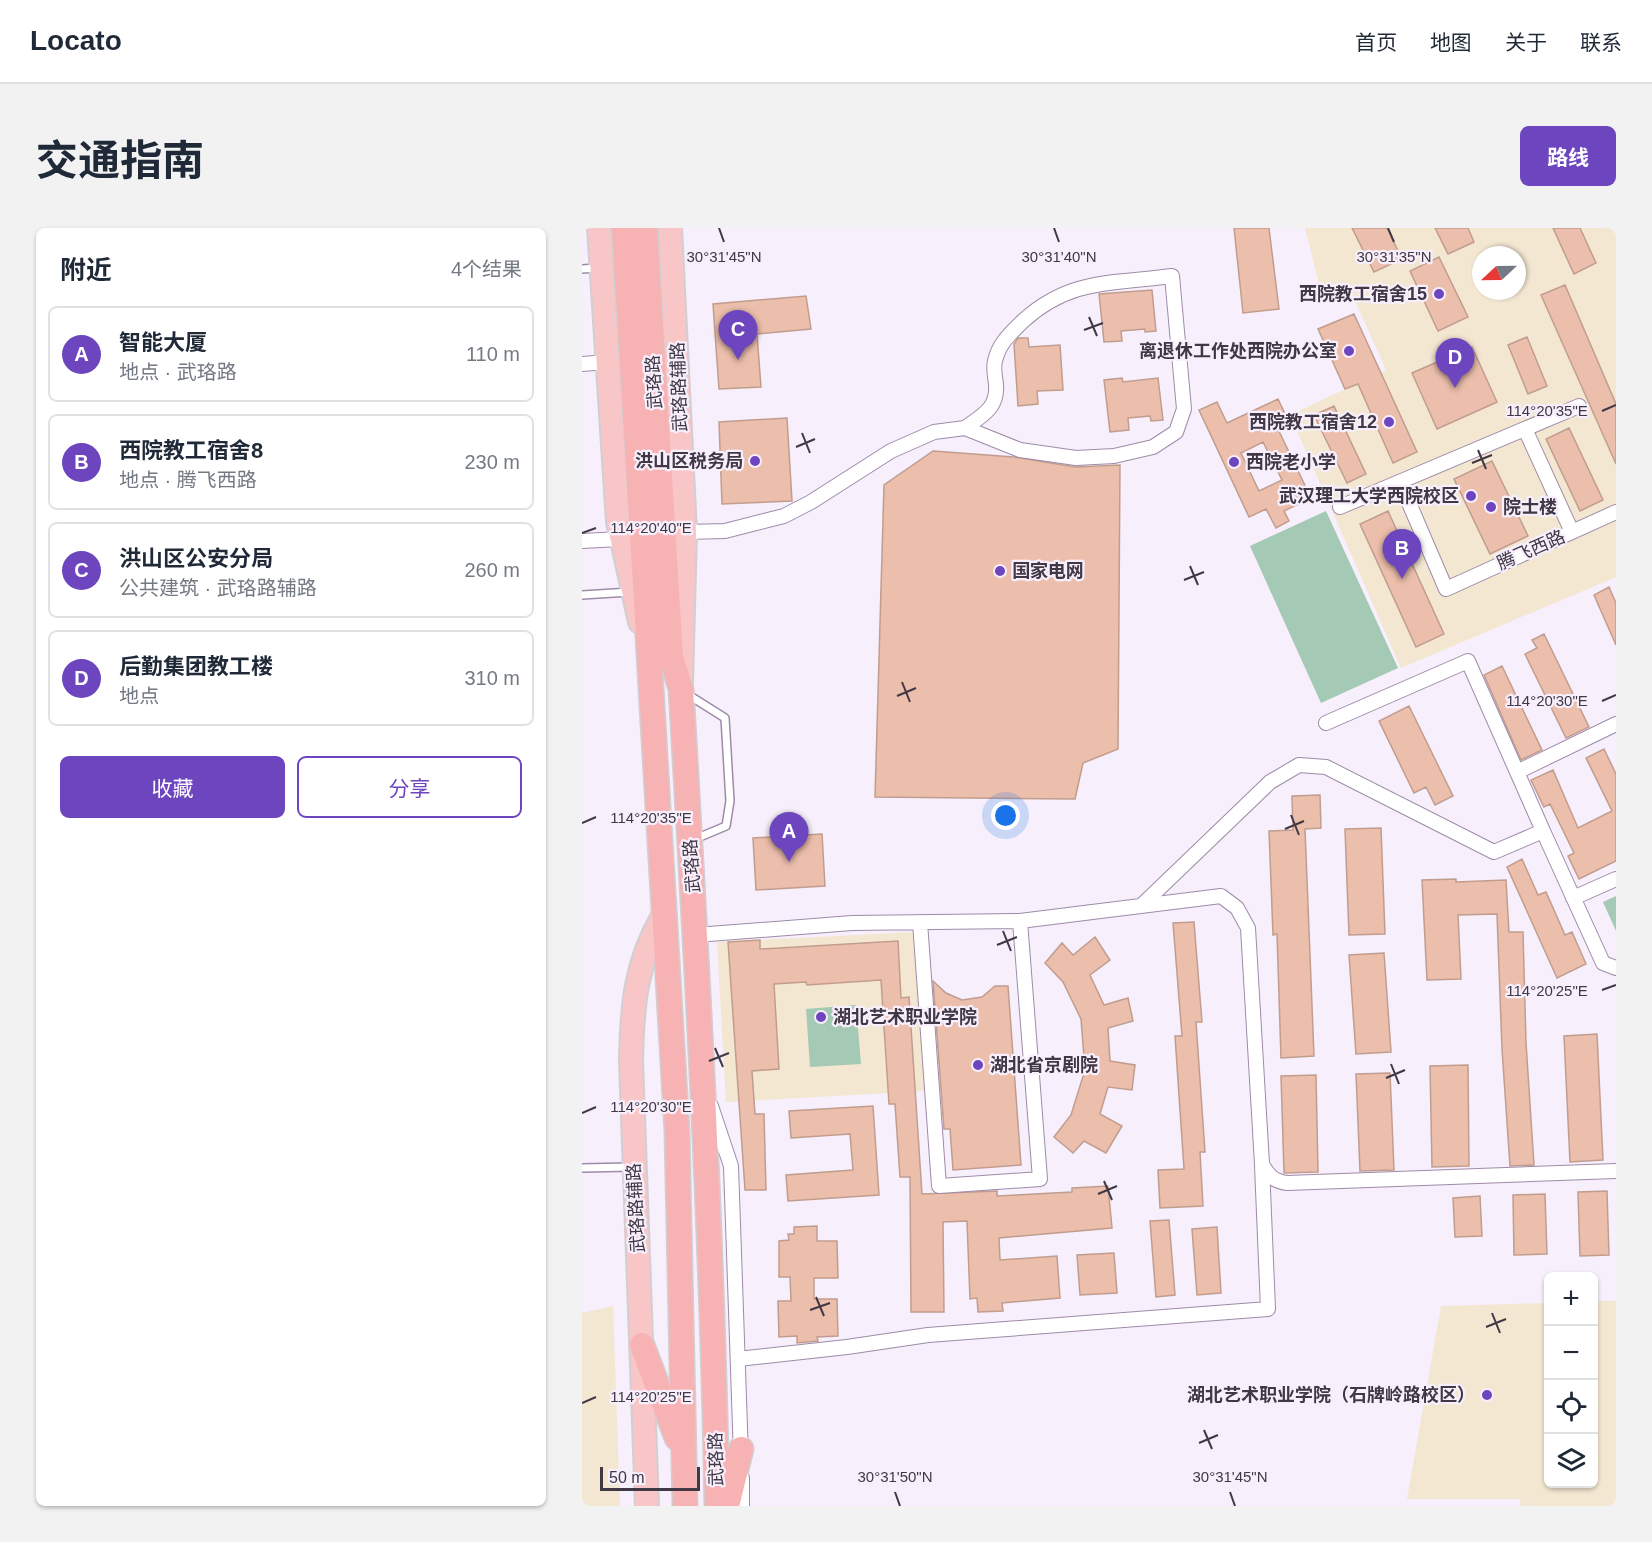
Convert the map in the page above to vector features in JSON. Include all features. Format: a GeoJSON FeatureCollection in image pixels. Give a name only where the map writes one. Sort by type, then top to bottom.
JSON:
{"type":"FeatureCollection","features":[{"type":"Feature","properties":{"kind":"highway","name":"武珞路"},"geometry":{"type":"LineString","coordinates":[[624,228],[677,1131],[685,1506]]}},
{"type":"Feature","properties":{"kind":"highway","name":"武珞路"},"geometry":{"type":"LineString","coordinates":[[645,228],[671,657],[681,690],[696,935],[704,1084],[717,1506]]}},
{"type":"Feature","properties":{"kind":"highway"},"geometry":{"type":"LineString","coordinates":[[642,1345],[684,1454]]}},
{"type":"Feature","properties":{"kind":"highway"},"geometry":{"type":"LineString","coordinates":[[727,1506],[741,1449]]}},
{"type":"Feature","properties":{"kind":"main road"},"geometry":{"type":"LineString","coordinates":[[599,228],[592,268],[607,362],[620,539],[649,656]]}},
{"type":"Feature","properties":{"kind":"main road","name":"武珞路辅路"},"geometry":{"type":"LineString","coordinates":[[670,228],[685,532],[681,690]]}},
{"type":"Feature","properties":{"kind":"main road","name":"武珞路辅路"},"geometry":{"type":"LineString","coordinates":[[646,1506],[631,1061],[635,990],[642,958],[663,916]]}},
{"type":"Feature","properties":{"kind":"street"},"geometry":{"type":"LineString","coordinates":[[685,532],[725,531],[784,516],[811,502],[891,451],[934,432],[965,428],[991,410],[997,396],[994,365],[999,346],[1042,305],[1058,295],[1101,283],[1172,276],[1184,409],[1176,432],[1153,447],[1114,456],[1076,458],[1020,450],[965,428]]}},
{"type":"Feature","properties":{"kind":"street"},"geometry":{"type":"LineString","coordinates":[[582,364],[607,362]]}},
{"type":"Feature","properties":{"kind":"street"},"geometry":{"type":"LineString","coordinates":[[1341,507],[1580,406]]}},
{"type":"Feature","properties":{"kind":"street"},"geometry":{"type":"LineString","coordinates":[[1526,429],[1572,532]]}},
{"type":"Feature","properties":{"kind":"street","name":"腾飞西路"},"geometry":{"type":"LineString","coordinates":[[1400,482],[1446,589],[1616,512]]}},
{"type":"Feature","properties":{"kind":"street"},"geometry":{"type":"LineString","coordinates":[[582,541],[620,539]]}},
{"type":"Feature","properties":{"kind":"street"},"geometry":{"type":"LineString","coordinates":[[1326,723],[1468,661],[1603,963],[1616,968]]}},
{"type":"Feature","properties":{"kind":"street"},"geometry":{"type":"LineString","coordinates":[[1516,772],[1616,724]]}},
{"type":"Feature","properties":{"kind":"street"},"geometry":{"type":"LineString","coordinates":[[1141,906],[1270,782],[1299,765],[1326,767],[1494,852],[1543,831]]}},
{"type":"Feature","properties":{"kind":"street"},"geometry":{"type":"LineString","coordinates":[[1573,898],[1616,879]]}},
{"type":"Feature","properties":{"kind":"street"},"geometry":{"type":"LineString","coordinates":[[696,935],[852,923],[1020,921],[1221,896],[1244,917],[1248,928],[1268,1309],[928,1335],[738,1359]]}},
{"type":"Feature","properties":{"kind":"street"},"geometry":{"type":"LineString","coordinates":[[920,922],[939,1186],[1040,1179],[1020,921]]}},
{"type":"Feature","properties":{"kind":"street"},"geometry":{"type":"LineString","coordinates":[[704,1084],[730,1166],[742,1506]]}},
{"type":"Feature","properties":{"kind":"street"},"geometry":{"type":"LineString","coordinates":[[1262,1164],[1267,1174],[1276,1181],[1287,1184],[1616,1171]]}},
{"type":"Feature","properties":{"kind":"lane"},"geometry":{"type":"LineString","coordinates":[[582,595],[633,592]]}},
{"type":"Feature","properties":{"kind":"lane"},"geometry":{"type":"LineString","coordinates":[[681,690],[725,718],[730,801],[726,826],[690,841]]}},
{"type":"Feature","properties":{"kind":"lane"},"geometry":{"type":"LineString","coordinates":[[582,1168],[634,1167]]}},
{"type":"Feature","properties":{"kind":"shaded area","name":"武汉理工大学西院校区"},"geometry":{"type":"Polygon","coordinates":[[[1305,228],[1616,228],[1616,577],[1401,668],[1290,415],[1386,370],[1349,287],[1320,288],[1305,228]]]}},
{"type":"Feature","properties":{"kind":"shaded area","name":"湖北艺术职业学院"},"geometry":{"type":"Polygon","coordinates":[[[916,932],[925,1091],[726,1102],[717,942],[916,932]]]}},
{"type":"Feature","properties":{"kind":"shaded area","name":"湖北艺术职业学院（石牌岭路校区）"},"geometry":{"type":"Polygon","coordinates":[[[1598,1301],[1616,1301],[1616,1506],[1521,1506],[1520,1499],[1407,1499],[1441,1306],[1544,1303],[1544,1488],[1598,1488],[1598,1301]]]}},
{"type":"Feature","properties":{"kind":"shaded area"},"geometry":{"type":"Polygon","coordinates":[[[613,1306],[620,1506],[582,1506],[582,1313],[613,1306]]]}},
{"type":"Feature","properties":{"kind":"green space"},"geometry":{"type":"Polygon","coordinates":[[[1326,511],[1398,668],[1321,703],[1250,546],[1326,511]]]}},
{"type":"Feature","properties":{"kind":"green space"},"geometry":{"type":"Polygon","coordinates":[[[1616,896],[1616,931],[1603,902],[1616,896]]]}},
{"type":"Feature","properties":{"kind":"green space"},"geometry":{"type":"Polygon","coordinates":[[[856,1005],[861,1064],[810,1067],[806,1009],[856,1005]]]}},
{"type":"Feature","properties":{"kind":"building"},"geometry":{"type":"Polygon","coordinates":[[[1234,228],[1269,228],[1279,309],[1243,313],[1234,228]]]}},
{"type":"Feature","properties":{"kind":"building"},"geometry":{"type":"Polygon","coordinates":[[[1352,228],[1387,228],[1402,259],[1374,272],[1352,228]]]}},
{"type":"Feature","properties":{"kind":"building"},"geometry":{"type":"Polygon","coordinates":[[[1435,228],[1468,228],[1474,242],[1448,254],[1435,228]]]}},
{"type":"Feature","properties":{"kind":"building"},"geometry":{"type":"Polygon","coordinates":[[[1553,228],[1580,228],[1596,263],[1574,274],[1553,228]]]}},
{"type":"Feature","properties":{"kind":"building","name":"西院教工宿舍15"},"geometry":{"type":"Polygon","coordinates":[[[1439,257],[1468,317],[1438,331],[1410,271],[1439,257]]]}},
{"type":"Feature","properties":{"kind":"building"},"geometry":{"type":"Polygon","coordinates":[[[1565,285],[1616,404],[1616,464],[1541,295],[1565,285]]]}},
{"type":"Feature","properties":{"kind":"building"},"geometry":{"type":"Polygon","coordinates":[[[1152,290],[1156,331],[1145,332],[1145,329],[1121,331],[1122,341],[1104,342],[1099,294],[1152,290]]]}},
{"type":"Feature","properties":{"kind":"building"},"geometry":{"type":"Polygon","coordinates":[[[806,296],[811,329],[757,334],[761,387],[719,389],[713,304],[806,296]]]}},
{"type":"Feature","properties":{"kind":"building"},"geometry":{"type":"Polygon","coordinates":[[[1354,314],[1417,452],[1393,463],[1358,384],[1345,389],[1318,329],[1354,314]]]}},
{"type":"Feature","properties":{"kind":"building"},"geometry":{"type":"Polygon","coordinates":[[[1527,337],[1547,386],[1528,394],[1508,345],[1527,337]]]}},
{"type":"Feature","properties":{"kind":"building"},"geometry":{"type":"Polygon","coordinates":[[[1018,338],[1028,338],[1029,347],[1060,345],[1063,390],[1037,391],[1038,404],[1018,406],[1014,344],[1018,338]]]}},
{"type":"Feature","properties":{"kind":"building"},"geometry":{"type":"Polygon","coordinates":[[[1472,347],[1497,402],[1437,429],[1412,373],[1472,347]]]}},
{"type":"Feature","properties":{"kind":"building"},"geometry":{"type":"Polygon","coordinates":[[[1122,378],[1123,382],[1158,378],[1163,420],[1151,421],[1150,416],[1128,418],[1129,430],[1110,432],[1104,380],[1122,378]]]}},
{"type":"Feature","properties":{"kind":"building","name":"西院老小学"},"geometry":{"type":"Polygon","coordinates":[[[1278,399],[1289,422],[1277,427],[1311,498],[1284,511],[1289,521],[1276,528],[1266,509],[1249,517],[1199,410],[1217,402],[1227,423],[1278,399]],[[1263,442],[1241,453],[1259,491],[1282,480],[1263,442]]]}},
{"type":"Feature","properties":{"kind":"building"},"geometry":{"type":"Polygon","coordinates":[[[1334,406],[1366,474],[1347,483],[1314,415],[1334,406]]]}},
{"type":"Feature","properties":{"kind":"building","name":"洪山区税务局"},"geometry":{"type":"Polygon","coordinates":[[[787,418],[792,501],[722,504],[719,422],[787,418]]]}},
{"type":"Feature","properties":{"kind":"building"},"geometry":{"type":"Polygon","coordinates":[[[1569,428],[1603,500],[1580,511],[1546,439],[1569,428]]]}},
{"type":"Feature","properties":{"kind":"building","name":"国家电网"},"geometry":{"type":"Polygon","coordinates":[[[933,451],[1014,457],[1075,467],[1120,465],[1118,749],[1083,763],[1075,799],[875,797],[884,485],[933,451]]]}},
{"type":"Feature","properties":{"kind":"building","name":"院士楼"},"geometry":{"type":"Polygon","coordinates":[[[1492,461],[1528,536],[1490,554],[1454,479],[1492,461]]]}},
{"type":"Feature","properties":{"kind":"building"},"geometry":{"type":"Polygon","coordinates":[[[1388,511],[1444,634],[1416,647],[1360,524],[1388,511]]]}},
{"type":"Feature","properties":{"kind":"building"},"geometry":{"type":"Polygon","coordinates":[[[1609,587],[1616,603],[1616,645],[1594,595],[1609,587]]]}},
{"type":"Feature","properties":{"kind":"building"},"geometry":{"type":"Polygon","coordinates":[[[1544,634],[1589,727],[1566,738],[1525,654],[1537,648],[1532,640],[1544,634]]]}},
{"type":"Feature","properties":{"kind":"building"},"geometry":{"type":"Polygon","coordinates":[[[1502,666],[1542,750],[1521,760],[1484,675],[1502,666]]]}},
{"type":"Feature","properties":{"kind":"building"},"geometry":{"type":"Polygon","coordinates":[[[1409,706],[1453,796],[1435,805],[1426,787],[1414,793],[1379,721],[1409,706]]]}},
{"type":"Feature","properties":{"kind":"building"},"geometry":{"type":"Polygon","coordinates":[[[1604,749],[1616,774],[1616,861],[1579,879],[1568,856],[1574,853],[1550,804],[1544,807],[1531,780],[1553,770],[1578,828],[1612,811],[1586,758],[1604,749]]]}},
{"type":"Feature","properties":{"kind":"building"},"geometry":{"type":"Polygon","coordinates":[[[1320,795],[1321,828],[1305,829],[1314,1056],[1281,1058],[1277,934],[1273,935],[1269,831],[1293,830],[1292,796],[1320,795]]]}},
{"type":"Feature","properties":{"kind":"building"},"geometry":{"type":"Polygon","coordinates":[[[1381,828],[1385,934],[1349,935],[1345,829],[1381,828]]]}},
{"type":"Feature","properties":{"kind":"building"},"geometry":{"type":"Polygon","coordinates":[[[822,834],[825,886],[756,890],[753,838],[822,834]]]}},
{"type":"Feature","properties":{"kind":"building"},"geometry":{"type":"Polygon","coordinates":[[[1522,859],[1538,895],[1546,892],[1565,935],[1572,932],[1586,964],[1557,978],[1507,867],[1522,859]]]}},
{"type":"Feature","properties":{"kind":"building"},"geometry":{"type":"Polygon","coordinates":[[[1456,879],[1456,882],[1506,880],[1509,932],[1523,932],[1526,1043],[1534,1165],[1510,1166],[1502,1049],[1497,914],[1458,915],[1461,979],[1427,980],[1422,880],[1456,879]]]}},
{"type":"Feature","properties":{"kind":"building"},"geometry":{"type":"Polygon","coordinates":[[[1194,922],[1202,1022],[1196,1022],[1205,1152],[1200,1152],[1203,1206],[1160,1208],[1158,1170],[1184,1169],[1175,1036],[1182,1036],[1173,923],[1194,922]]]}},
{"type":"Feature","properties":{"kind":"building"},"geometry":{"type":"Polygon","coordinates":[[[1095,937],[1110,960],[1090,975],[1104,1005],[1128,998],[1133,1021],[1108,1028],[1110,1061],[1135,1065],[1132,1090],[1108,1087],[1100,1114],[1122,1126],[1106,1153],[1084,1141],[1073,1153],[1054,1137],[1071,1115],[1085,1070],[1081,1019],[1063,982],[1045,963],[1062,943],[1073,955],[1095,937]]]}},
{"type":"Feature","properties":{"kind":"building"},"geometry":{"type":"Polygon","coordinates":[[[760,940],[760,949],[898,941],[901,998],[909,997],[922,1194],[997,1191],[997,1196],[1072,1192],[1072,1188],[1108,1186],[1112,1228],[999,1238],[1000,1260],[1057,1256],[1060,1298],[1002,1303],[1003,1311],[978,1312],[977,1298],[970,1299],[967,1221],[943,1222],[944,1312],[911,1312],[910,1177],[900,1177],[895,1104],[889,1104],[881,980],[807,985],[806,982],[774,984],[779,1069],[752,1071],[755,1114],[764,1114],[766,1190],[745,1190],[728,942],[760,940]]]}},
{"type":"Feature","properties":{"kind":"building"},"geometry":{"type":"Polygon","coordinates":[[[1384,953],[1391,1052],[1356,1054],[1349,955],[1384,953]]]}},
{"type":"Feature","properties":{"kind":"building"},"geometry":{"type":"Polygon","coordinates":[[[933,981],[946,993],[962,1000],[982,997],[995,986],[1008,986],[1021,1165],[953,1170],[950,1129],[944,1129],[933,981]]]}},
{"type":"Feature","properties":{"kind":"building"},"geometry":{"type":"Polygon","coordinates":[[[1597,1034],[1603,1160],[1570,1162],[1564,1036],[1597,1034]]]}},
{"type":"Feature","properties":{"kind":"building"},"geometry":{"type":"Polygon","coordinates":[[[1468,1065],[1469,1166],[1432,1167],[1430,1066],[1468,1065]]]}},
{"type":"Feature","properties":{"kind":"building"},"geometry":{"type":"Polygon","coordinates":[[[1390,1073],[1394,1170],[1360,1171],[1356,1074],[1390,1073]]]}},
{"type":"Feature","properties":{"kind":"building"},"geometry":{"type":"Polygon","coordinates":[[[1316,1075],[1318,1172],[1284,1173],[1281,1076],[1316,1075]]]}},
{"type":"Feature","properties":{"kind":"building"},"geometry":{"type":"Polygon","coordinates":[[[873,1106],[879,1195],[788,1201],[786,1175],[853,1170],[850,1134],[791,1138],[789,1111],[873,1106]]]}},
{"type":"Feature","properties":{"kind":"building"},"geometry":{"type":"Polygon","coordinates":[[[1607,1191],[1609,1255],[1580,1256],[1578,1192],[1607,1191]]]}},
{"type":"Feature","properties":{"kind":"building"},"geometry":{"type":"Polygon","coordinates":[[[1545,1194],[1547,1254],[1514,1255],[1513,1195],[1545,1194]]]}},
{"type":"Feature","properties":{"kind":"building"},"geometry":{"type":"Polygon","coordinates":[[[1480,1196],[1482,1236],[1455,1237],[1453,1198],[1480,1196]]]}},
{"type":"Feature","properties":{"kind":"building"},"geometry":{"type":"Polygon","coordinates":[[[1169,1220],[1175,1295],[1156,1297],[1150,1221],[1169,1220]]]}},
{"type":"Feature","properties":{"kind":"building"},"geometry":{"type":"Polygon","coordinates":[[[817,1226],[817,1241],[837,1241],[838,1278],[814,1278],[814,1299],[837,1299],[838,1336],[817,1337],[818,1341],[797,1343],[797,1336],[779,1337],[778,1301],[791,1301],[790,1277],[779,1277],[779,1241],[789,1240],[788,1234],[794,1234],[794,1227],[817,1226]]]}},
{"type":"Feature","properties":{"kind":"building"},"geometry":{"type":"Polygon","coordinates":[[[1217,1227],[1221,1293],[1197,1295],[1192,1229],[1217,1227]]]}},
{"type":"Feature","properties":{"kind":"building"},"geometry":{"type":"Polygon","coordinates":[[[1114,1253],[1117,1293],[1080,1295],[1077,1255],[1114,1253]]]}},
{"type":"Feature","properties":{"kind":"place","name":"西院教工宿舍15"},"geometry":{"type":"Point","coordinates":[1439,294]}},
{"type":"Feature","properties":{"kind":"place","name":"离退休工作处西院办公室"},"geometry":{"type":"Point","coordinates":[1349,351]}},
{"type":"Feature","properties":{"kind":"place","name":"洪山区公安分局"},"geometry":{"type":"Point","coordinates":[738,360]}},
{"type":"Feature","properties":{"kind":"place","name":"后勤集团教工楼"},"geometry":{"type":"Point","coordinates":[1455,388]}},
{"type":"Feature","properties":{"kind":"place","name":"西院教工宿舍12"},"geometry":{"type":"Point","coordinates":[1389,422]}},
{"type":"Feature","properties":{"kind":"place","name":"洪山区税务局"},"geometry":{"type":"Point","coordinates":[755,461]}},
{"type":"Feature","properties":{"kind":"place","name":"西院老小学"},"geometry":{"type":"Point","coordinates":[1234,462]}},
{"type":"Feature","properties":{"kind":"place","name":"武汉理工大学西院校区"},"geometry":{"type":"Point","coordinates":[1471,496]}},
{"type":"Feature","properties":{"kind":"place","name":"院士楼"},"geometry":{"type":"Point","coordinates":[1491,507]}},
{"type":"Feature","properties":{"kind":"place","name":"国家电网"},"geometry":{"type":"Point","coordinates":[1000,571]}},
{"type":"Feature","properties":{"kind":"place","name":"西院教工宿舍8"},"geometry":{"type":"Point","coordinates":[1402,579]}},
{"type":"Feature","properties":{"kind":"place","name":"智能大厦"},"geometry":{"type":"Point","coordinates":[789,862]}},
{"type":"Feature","properties":{"kind":"place","name":"湖北艺术职业学院"},"geometry":{"type":"Point","coordinates":[821,1017]}},
{"type":"Feature","properties":{"kind":"place","name":"湖北省京剧院"},"geometry":{"type":"Point","coordinates":[978,1065]}},
{"type":"Feature","properties":{"kind":"place","name":"湖北艺术职业学院（石牌岭路校区）"},"geometry":{"type":"Point","coordinates":[1487,1395]}}]}
